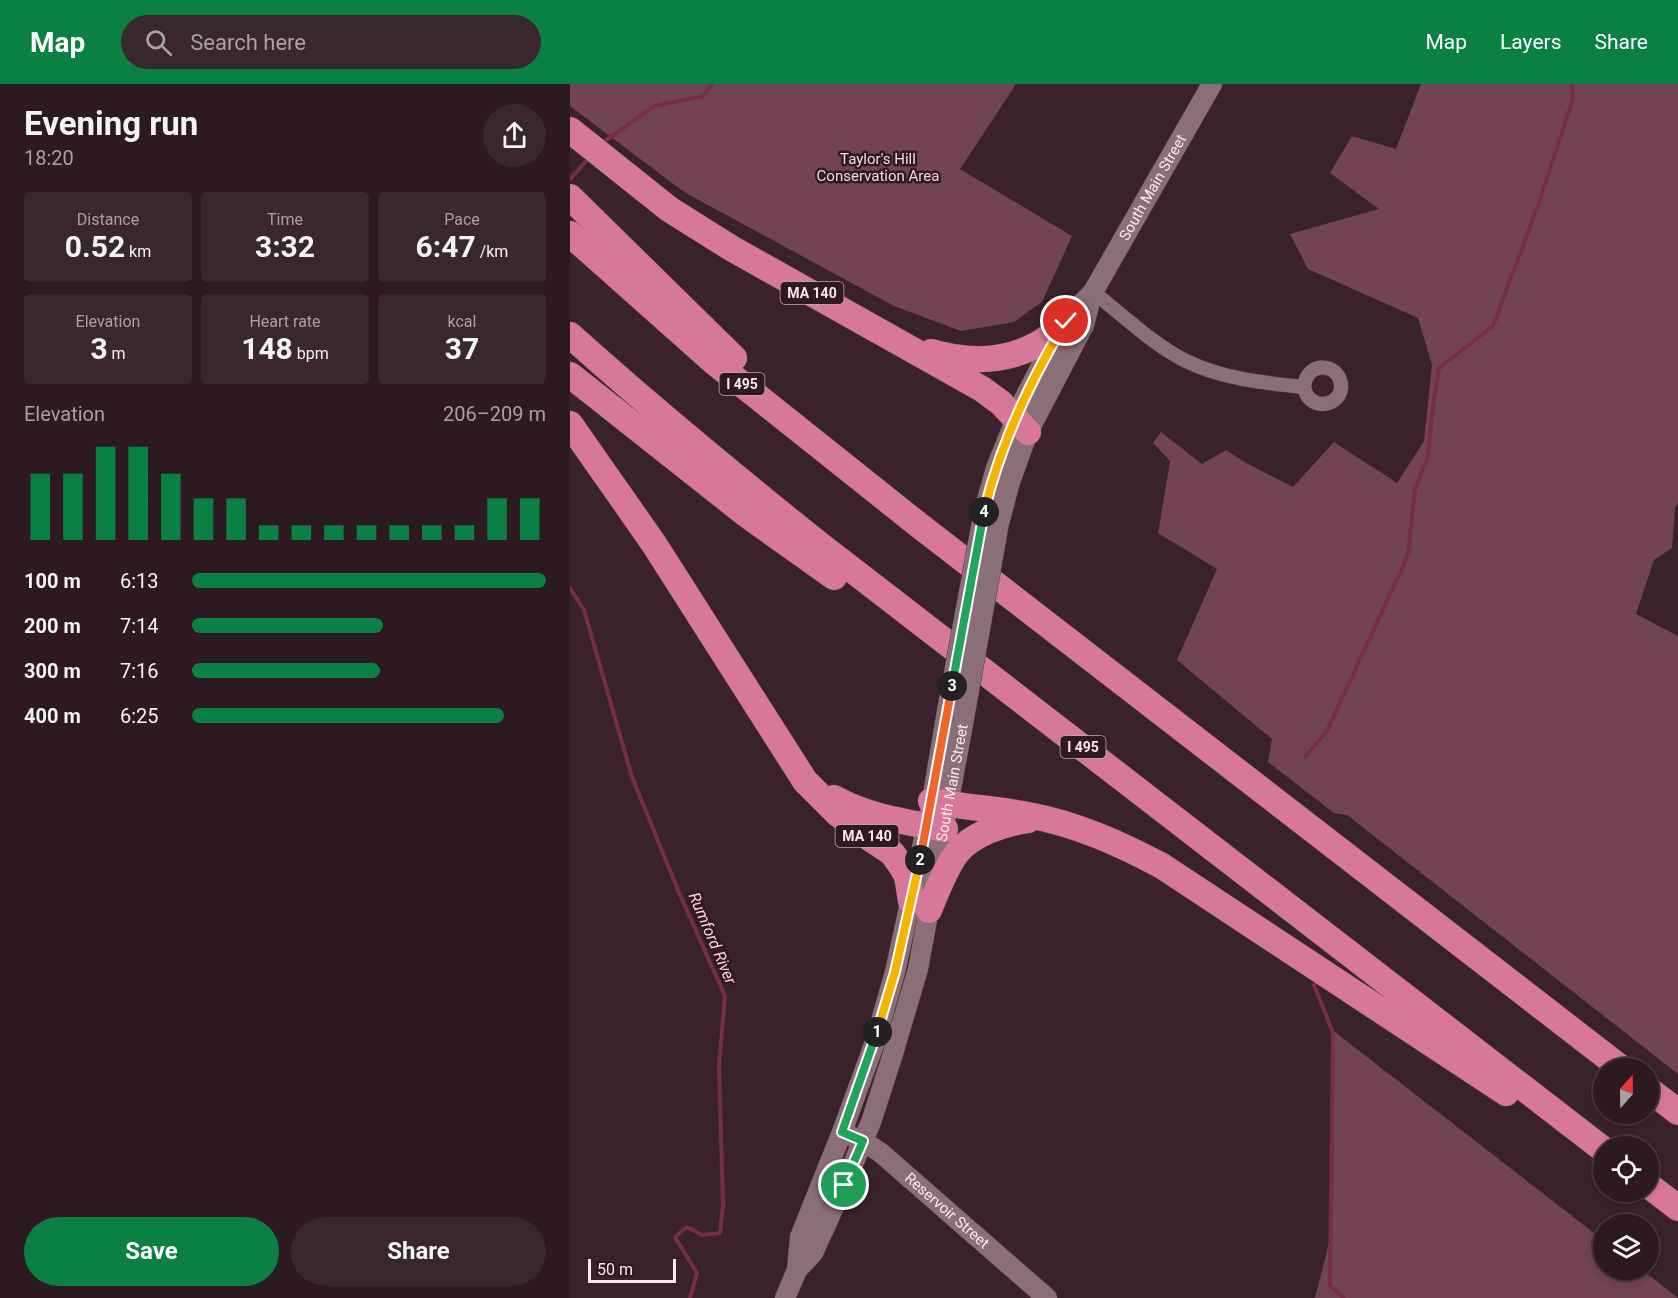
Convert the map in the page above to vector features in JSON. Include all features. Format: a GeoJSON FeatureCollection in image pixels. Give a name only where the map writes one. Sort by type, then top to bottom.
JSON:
{"type":"FeatureCollection","features":[{"type":"Feature","properties":{"kind":"highway","name":"MA 140"},"geometry":{"type":"LineString","coordinates":[[578,136],[678,215],[731,248],[982,389],[1001,403],[1022,425]]}},
{"type":"Feature","properties":{"kind":"highway"},"geometry":{"type":"LineString","coordinates":[[572,199],[754,378],[920,526]]}},
{"type":"Feature","properties":{"kind":"highway","name":"I 495"},"geometry":{"type":"LineString","coordinates":[[570,234],[714,362],[920,526],[1608,1058]]}},
{"type":"Feature","properties":{"kind":"highway"},"geometry":{"type":"LineString","coordinates":[[888,336],[913,347],[950,357],[972,360],[1006,357],[1038,345],[1066,321]]}},
{"type":"Feature","properties":{"kind":"highway","name":"I 495"},"geometry":{"type":"LineString","coordinates":[[570,335],[633,392],[820,545],[1593,1142]]}},
{"type":"Feature","properties":{"kind":"highway"},"geometry":{"type":"LineString","coordinates":[[570,375],[747,515],[866,600],[909,628],[958,651]]}},
{"type":"Feature","properties":{"kind":"highway","name":"MA 140"},"geometry":{"type":"LineString","coordinates":[[570,424],[654,544],[805,781],[838,814],[892,853],[907,876],[920,906]]}},
{"type":"Feature","properties":{"kind":"highway"},"geometry":{"type":"LineString","coordinates":[[805,781],[852,808],[878,816],[1026,814],[1090,832],[1123,846],[1162,866],[1433,1046],[1593,1148]]}},
{"type":"Feature","properties":{"kind":"highway"},"geometry":{"type":"LineString","coordinates":[[920,906],[958,852],[971,841],[1010,823],[1042,818]]}},
{"type":"Feature","properties":{"kind":"highway"},"geometry":{"type":"LineString","coordinates":[[1659,1097],[1678,1112]]}},
{"type":"Feature","properties":{"kind":"highway"},"geometry":{"type":"LineString","coordinates":[[1659,1193],[1678,1208]]}},
{"type":"Feature","properties":{"kind":"main road","name":"South Main Street"},"geometry":{"type":"LineString","coordinates":[[938,815],[947,711],[984,511],[996,468],[1084,325],[1093,292],[1212,84]]}},
{"type":"Feature","properties":{"kind":"main road","name":"South Main Street"},"geometry":{"type":"LineString","coordinates":[[797,1270],[813,1253],[871,1122],[918,969],[920,906],[938,815],[963,724],[999,523],[1010,482],[1028,391],[1066,321],[1093,292]]}},
{"type":"Feature","properties":{"kind":"main road","name":"South Main Street"},"geometry":{"type":"LineString","coordinates":[[786,1298],[797,1270],[800,1237],[875,1042],[895,972],[920,906]]}},
{"type":"Feature","properties":{"kind":"main road","name":"Reservoir Street"},"geometry":{"type":"LineString","coordinates":[[842,1132],[863,1141],[881,1153],[1047,1298]]}},
{"type":"Feature","properties":{"kind":"street"},"geometry":{"type":"LineString","coordinates":[[1093,292],[1157,342],[1187,361],[1241,380],[1304,387]]}},
{"type":"Feature","properties":{"kind":"green space","name":"Taylor's Hill Conservation Area"},"geometry":{"type":"Polygon","coordinates":[[[570,84],[1016,84],[960,169],[1072,236],[1042,302],[1014,322],[961,331],[894,306],[684,192],[570,106],[570,84]]]}},
{"type":"Feature","properties":{"kind":"green space"},"geometry":{"type":"Polygon","coordinates":[[[1421,84],[1678,84],[1678,503],[1675,508],[1672,548],[1654,560],[1636,614],[1678,636],[1678,1074],[1347,815],[1334,813],[1268,762],[1272,739],[1177,660],[1217,569],[1158,533],[1170,461],[1153,443],[1161,432],[1202,464],[1226,450],[1293,487],[1334,442],[1397,483],[1424,441],[1432,365],[1418,318],[1308,269],[1290,234],[1379,209],[1330,173],[1352,136],[1396,149],[1421,84]]]}},
{"type":"Feature","properties":{"kind":"green space"},"geometry":{"type":"Polygon","coordinates":[[[1331,1029],[1593,1232],[1593,1280],[1655,1280],[1678,1298],[1315,1298],[1332,1231],[1331,1029]]]}},
{"type":"Feature","properties":{"kind":"waterway","name":"Rumford River"},"geometry":{"type":"LineString","coordinates":[[601,144],[654,106],[703,96],[712,84]]}},
{"type":"Feature","properties":{"kind":"waterway"},"geometry":{"type":"LineString","coordinates":[[1305,757],[1327,731],[1408,555],[1415,489],[1428,457],[1439,368],[1493,326],[1539,203],[1573,99],[1572,84]]}},
{"type":"Feature","properties":{"kind":"waterway","name":"Rumford River"},"geometry":{"type":"LineString","coordinates":[[570,179],[590,157]]}},
{"type":"Feature","properties":{"kind":"waterway","name":"Rumford River"},"geometry":{"type":"LineString","coordinates":[[570,588],[584,610],[632,777],[680,895],[725,996],[719,1065],[723,1206],[720,1233],[702,1235],[687,1227],[675,1237],[697,1273],[690,1298]]}},
{"type":"Feature","properties":{"kind":"waterway"},"geometry":{"type":"LineString","coordinates":[[1314,985],[1333,1033],[1330,1286],[1344,1298]]}},
{"type":"Feature","properties":{"kind":"route"},"geometry":{"type":"LineString","coordinates":[[844,1185],[863,1141],[842,1132],[875,1042],[895,972],[914,889],[984,511],[996,468],[1023,401],[1066,321]]}}]}
